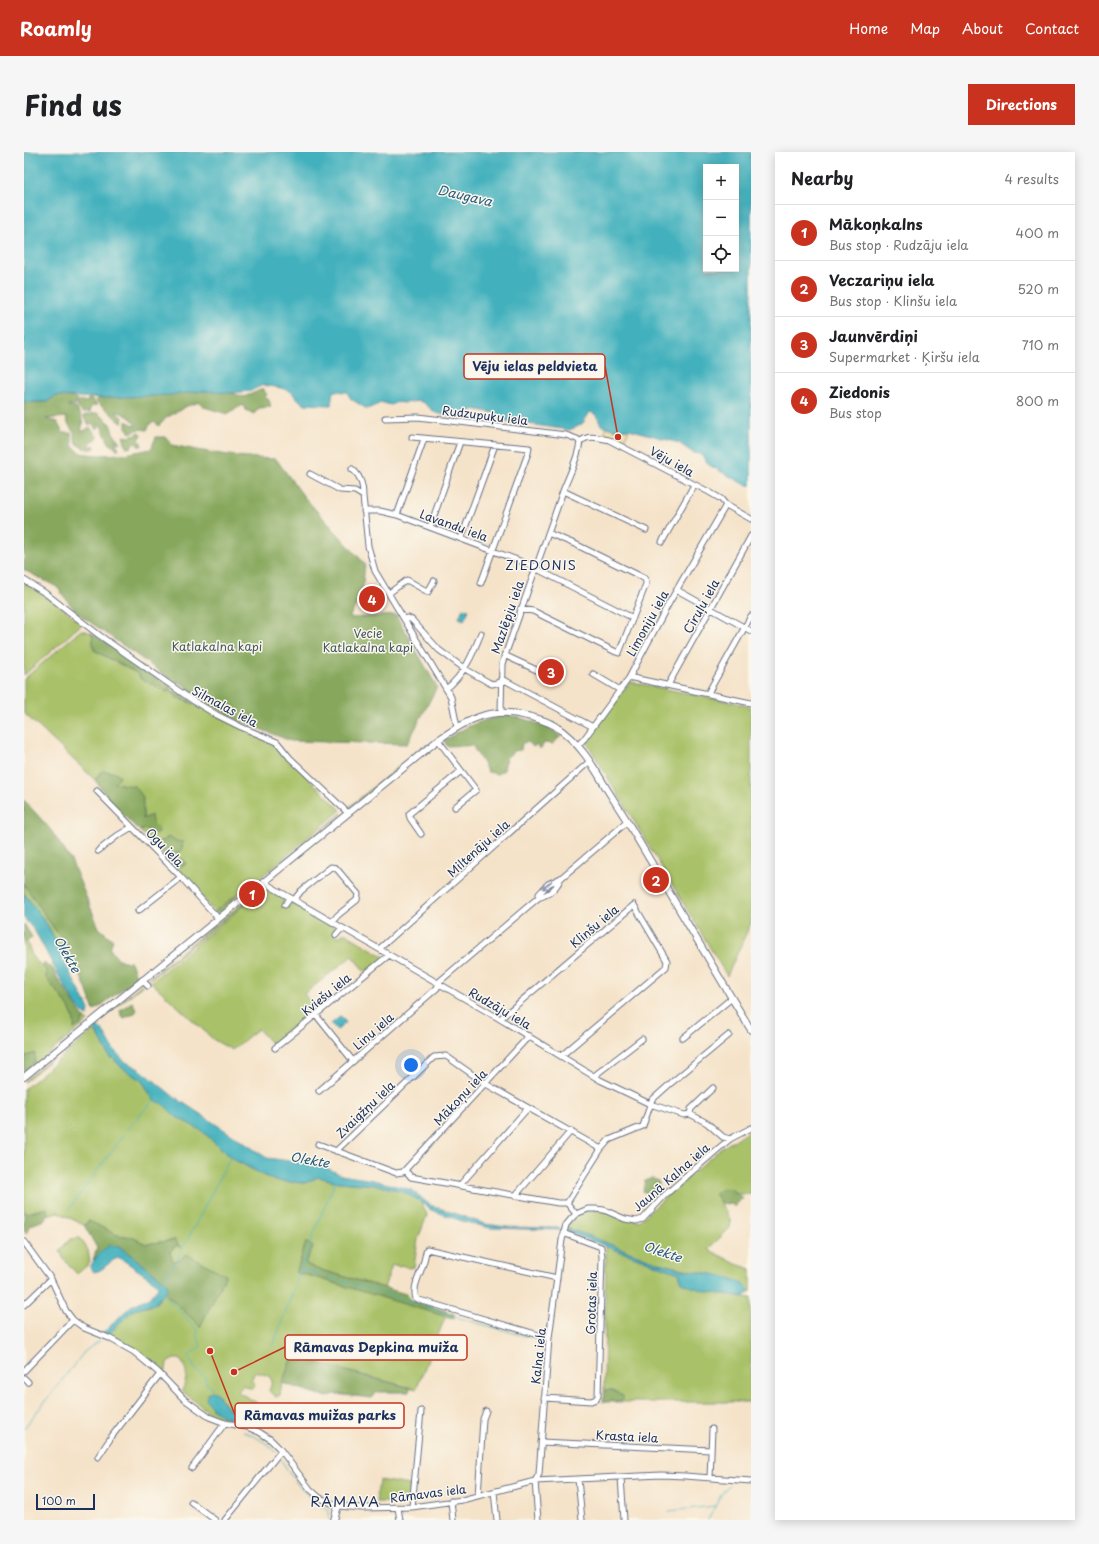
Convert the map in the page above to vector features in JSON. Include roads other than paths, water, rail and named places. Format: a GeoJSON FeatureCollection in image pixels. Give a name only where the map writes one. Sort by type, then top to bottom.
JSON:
{"type":"FeatureCollection","features":[{"type":"Feature","properties":{"kind":"main road"},"geometry":{"type":"LineString","coordinates":[[24,1077],[438,740],[457,727],[485,714],[501,712],[516,713],[545,722],[562,731],[578,745],[590,761],[751,1030]]}},
{"type":"Feature","properties":{"kind":"main road"},"geometry":{"type":"LineString","coordinates":[[334,1520],[338,1506]]}},
{"type":"Feature","properties":{"kind":"street","name":"Rudzupuķu iela"},"geometry":{"type":"LineString","coordinates":[[385,418],[418,417],[566,434],[580,442]]}},
{"type":"Feature","properties":{"kind":"street"},"geometry":{"type":"LineString","coordinates":[[412,437],[529,448],[481,584]]}},
{"type":"Feature","properties":{"kind":"street","name":"Vēju iela"},"geometry":{"type":"LineString","coordinates":[[580,442],[582,439],[598,437],[609,440],[721,499],[726,504],[751,519]]}},
{"type":"Feature","properties":{"kind":"street"},"geometry":{"type":"LineString","coordinates":[[397,515],[424,439]]}},
{"type":"Feature","properties":{"kind":"street"},"geometry":{"type":"LineString","coordinates":[[430,527],[460,442]]}},
{"type":"Feature","properties":{"kind":"street","name":"Mazlēpju iela"},"geometry":{"type":"LineString","coordinates":[[501,712],[501,681],[504,655],[580,442]]}},
{"type":"Feature","properties":{"kind":"street"},"geometry":{"type":"LineString","coordinates":[[461,538],[495,445]]}},
{"type":"Feature","properties":{"kind":"street"},"geometry":{"type":"LineString","coordinates":[[352,469],[362,482],[364,511],[371,559],[380,581],[389,593],[446,688],[452,702],[457,727]]}},
{"type":"Feature","properties":{"kind":"street"},"geometry":{"type":"LineString","coordinates":[[310,474],[340,490],[355,491],[363,496]]}},
{"type":"Feature","properties":{"kind":"street"},"geometry":{"type":"LineString","coordinates":[[662,542],[694,485]]}},
{"type":"Feature","properties":{"kind":"street"},"geometry":{"type":"LineString","coordinates":[[563,491],[646,530]]}},
{"type":"Feature","properties":{"kind":"street","name":"Limoniju iela"},"geometry":{"type":"LineString","coordinates":[[578,745],[629,678],[726,504]]}},
{"type":"Feature","properties":{"kind":"street","name":"Lavandu iela"},"geometry":{"type":"LineString","coordinates":[[364,511],[380,511],[397,515],[492,550],[535,568],[633,618]]}},
{"type":"Feature","properties":{"kind":"street"},"geometry":{"type":"LineString","coordinates":[[520,609],[534,611],[619,653],[633,618],[646,580],[576,545],[548,533]]}},
{"type":"Feature","properties":{"kind":"street","name":"Cīruļu iela"},"geometry":{"type":"LineString","coordinates":[[668,686],[751,536]]}},
{"type":"Feature","properties":{"kind":"street","name":"Silmalas iela"},"geometry":{"type":"LineString","coordinates":[[24,580],[50,596],[128,656],[192,700],[240,727],[277,742],[290,758],[348,813]]}},
{"type":"Feature","properties":{"kind":"street"},"geometry":{"type":"LineString","coordinates":[[389,593],[407,580],[428,592],[434,581]]}},
{"type":"Feature","properties":{"kind":"street"},"geometry":{"type":"LineString","coordinates":[[677,590],[751,630]]}},
{"type":"Feature","properties":{"kind":"street"},"geometry":{"type":"LineString","coordinates":[[708,693],[751,616]]}},
{"type":"Feature","properties":{"kind":"street"},"geometry":{"type":"LineString","coordinates":[[404,619],[408,618],[412,620],[440,650],[465,669],[492,684],[501,681],[508,682],[593,727]]}},
{"type":"Feature","properties":{"kind":"street"},"geometry":{"type":"LineString","coordinates":[[446,688],[465,669],[474,652],[481,633]]}},
{"type":"Feature","properties":{"kind":"street"},"geometry":{"type":"LineString","coordinates":[[504,655],[542,673]]}},
{"type":"Feature","properties":{"kind":"street"},"geometry":{"type":"LineString","coordinates":[[593,674],[620,690]]}},
{"type":"Feature","properties":{"kind":"street"},"geometry":{"type":"LineString","coordinates":[[629,678],[750,702]]}},
{"type":"Feature","properties":{"kind":"street"},"geometry":{"type":"LineString","coordinates":[[438,740],[476,790],[455,807]]}},
{"type":"Feature","properties":{"kind":"street","name":"Miltenāju iela"},"geometry":{"type":"LineString","coordinates":[[379,949],[590,761]]}},
{"type":"Feature","properties":{"kind":"street"},"geometry":{"type":"LineString","coordinates":[[421,834],[410,818],[409,814],[461,771]]}},
{"type":"Feature","properties":{"kind":"street","name":"Ogu iela"},"geometry":{"type":"LineString","coordinates":[[97,791],[181,877],[218,918]]}},
{"type":"Feature","properties":{"kind":"street"},"geometry":{"type":"LineString","coordinates":[[538,898],[539,894],[548,884],[561,878],[627,822]]}},
{"type":"Feature","properties":{"kind":"street"},"geometry":{"type":"LineString","coordinates":[[98,851],[117,836],[132,827]]}},
{"type":"Feature","properties":{"kind":"street"},"geometry":{"type":"LineString","coordinates":[[285,905],[331,867],[336,868],[358,894],[357,900],[338,915],[332,922]]}},
{"type":"Feature","properties":{"kind":"street"},"geometry":{"type":"LineString","coordinates":[[138,911],[181,877]]}},
{"type":"Feature","properties":{"kind":"street"},"geometry":{"type":"LineString","coordinates":[[538,898],[550,893],[558,886],[561,878]]}},
{"type":"Feature","properties":{"kind":"street","name":"Rudzāju iela"},"geometry":{"type":"LineString","coordinates":[[265,881],[268,885],[500,1019],[594,1076],[650,1104],[684,1115],[690,1114],[707,1123],[723,1137],[730,1139]]}},
{"type":"Feature","properties":{"kind":"street","name":"Linu iela"},"geometry":{"type":"LineString","coordinates":[[319,1091],[437,988],[443,979],[538,898]]}},
{"type":"Feature","properties":{"kind":"street","name":"Klinšu iela"},"geometry":{"type":"LineString","coordinates":[[500,1019],[634,905],[667,961],[666,967],[561,1056]]}},
{"type":"Feature","properties":{"kind":"street"},"geometry":{"type":"LineString","coordinates":[[336,935],[342,928]]}},
{"type":"Feature","properties":{"kind":"street","name":"Kviešu iela"},"geometry":{"type":"LineString","coordinates":[[275,1048],[389,955]]}},
{"type":"Feature","properties":{"kind":"street"},"geometry":{"type":"LineString","coordinates":[[142,980],[148,986]]}},
{"type":"Feature","properties":{"kind":"street"},"geometry":{"type":"LineString","coordinates":[[683,1038],[732,998]]}},
{"type":"Feature","properties":{"kind":"street"},"geometry":{"type":"LineString","coordinates":[[316,1015],[353,1061]]}},
{"type":"Feature","properties":{"kind":"street"},"geometry":{"type":"LineString","coordinates":[[567,1203],[601,1149],[609,1140],[643,1126],[652,1100],[671,1082],[729,1035]]}},
{"type":"Feature","properties":{"kind":"street","name":"Mākoņu iela"},"geometry":{"type":"LineString","coordinates":[[406,1171],[529,1036]]}},
{"type":"Feature","properties":{"kind":"street"},"geometry":{"type":"LineString","coordinates":[[594,1076],[642,1039]]}},
{"type":"Feature","properties":{"kind":"street","name":"Zvaigžņu iela"},"geometry":{"type":"LineString","coordinates":[[336,1152],[434,1057],[446,1056],[486,1084],[601,1149]]}},
{"type":"Feature","properties":{"kind":"street"},"geometry":{"type":"LineString","coordinates":[[690,1114],[691,1109],[713,1088]]}},
{"type":"Feature","properties":{"kind":"street"},"geometry":{"type":"LineString","coordinates":[[460,1185],[528,1108]]}},
{"type":"Feature","properties":{"kind":"street","name":"Jaunā Kalna iela"},"geometry":{"type":"LineString","coordinates":[[576,1214],[588,1209],[595,1209],[630,1220],[636,1221],[643,1219],[680,1182],[730,1139],[751,1128]]}},
{"type":"Feature","properties":{"kind":"street"},"geometry":{"type":"LineString","coordinates":[[514,1196],[571,1131]]}},
{"type":"Feature","properties":{"kind":"street"},"geometry":{"type":"LineString","coordinates":[[318,1144],[336,1152],[396,1173],[400,1174],[406,1171],[411,1177],[514,1196],[567,1203]]}},
{"type":"Feature","properties":{"kind":"street"},"geometry":{"type":"LineString","coordinates":[[563,1233],[566,1225],[576,1214],[567,1203]]}},
{"type":"Feature","properties":{"kind":"street","name":"Kalna iela"},"geometry":{"type":"LineString","coordinates":[[538,1520],[535,1481],[539,1474],[549,1338],[563,1233]]}},
{"type":"Feature","properties":{"kind":"street","name":"Grotas iela"},"geometry":{"type":"LineString","coordinates":[[544,1398],[592,1401],[596,1400],[598,1396],[602,1272],[601,1247],[563,1233]]}},
{"type":"Feature","properties":{"kind":"street","name":"Rāmavas iela"},"geometry":{"type":"LineString","coordinates":[[24,1242],[50,1279],[66,1311],[73,1320],[84,1328],[109,1338],[134,1352],[160,1374],[174,1390],[197,1410],[225,1424],[247,1427],[270,1439],[282,1451],[310,1489],[320,1498],[338,1506],[362,1508],[412,1507],[478,1496],[535,1481],[661,1475],[751,1481]]}},
{"type":"Feature","properties":{"kind":"street"},"geometry":{"type":"LineString","coordinates":[[549,1338],[416,1299],[414,1292],[419,1272],[424,1264],[424,1255],[427,1249],[557,1278]]}},
{"type":"Feature","properties":{"kind":"street"},"geometry":{"type":"LineString","coordinates":[[24,1305],[50,1279]]}},
{"type":"Feature","properties":{"kind":"street"},"geometry":{"type":"LineString","coordinates":[[24,1371],[73,1320]]}},
{"type":"Feature","properties":{"kind":"street"},"geometry":{"type":"LineString","coordinates":[[98,1457],[160,1374]]}},
{"type":"Feature","properties":{"kind":"street"},"geometry":{"type":"LineString","coordinates":[[412,1507],[421,1411]]}},
{"type":"Feature","properties":{"kind":"street"},"geometry":{"type":"LineString","coordinates":[[478,1496],[483,1419],[486,1411]]}},
{"type":"Feature","properties":{"kind":"street"},"geometry":{"type":"LineString","coordinates":[[192,1468],[225,1424]]}},
{"type":"Feature","properties":{"kind":"street"},"geometry":{"type":"LineString","coordinates":[[710,1478],[712,1429]]}},
{"type":"Feature","properties":{"kind":"street","name":"Krasta iela"},"geometry":{"type":"LineString","coordinates":[[541,1442],[712,1450]]}},
{"type":"Feature","properties":{"kind":"street"},"geometry":{"type":"LineString","coordinates":[[225,1520],[282,1451]]}},
{"type":"Feature","properties":{"kind":"street"},"geometry":{"type":"LineString","coordinates":[[621,1478],[624,1520]]}},
{"type":"Feature","properties":{"kind":"street"},"geometry":{"type":"LineString","coordinates":[[578,1479],[582,1520]]}},
{"type":"Feature","properties":{"kind":"street"},"geometry":{"type":"LineString","coordinates":[[494,1492],[497,1520]]}},
{"type":"Feature","properties":{"kind":"street"},"geometry":{"type":"LineString","coordinates":[[451,1501],[453,1520]]}},
{"type":"Feature","properties":{"kind":"street"},"geometry":{"type":"LineString","coordinates":[[191,1502],[215,1520]]}},
{"type":"Feature","properties":{"kind":"street"},"geometry":{"type":"LineString","coordinates":[[398,1508],[400,1520]]}},
{"type":"Feature","properties":{"kind":"water","name":"Daugava"},"geometry":{"type":"Polygon","coordinates":[[[24,152],[751,152],[751,486],[742,483],[709,465],[700,454],[693,453],[679,443],[629,429],[617,430],[601,425],[596,415],[590,412],[583,423],[569,430],[501,420],[494,413],[474,409],[463,417],[457,418],[436,413],[424,403],[419,401],[403,403],[397,402],[391,405],[380,402],[379,404],[367,409],[351,399],[347,392],[333,391],[331,405],[303,404],[290,391],[263,385],[250,391],[232,393],[203,391],[170,395],[104,398],[55,396],[47,402],[24,402],[24,152]]]}},
{"type":"Feature","properties":{"kind":"water"},"geometry":{"type":"Polygon","coordinates":[[[463,608],[469,610],[464,620],[459,618],[463,608]]]}},
{"type":"Feature","properties":{"kind":"water","name":"Olekte"},"geometry":{"type":"Polygon","coordinates":[[[24,893],[48,926],[56,941],[62,958],[87,1005],[89,1010],[88,1016],[82,1012],[75,1003],[39,938],[24,918],[24,893]]]}},
{"type":"Feature","properties":{"kind":"water"},"geometry":{"type":"Polygon","coordinates":[[[341,1016],[346,1023],[337,1030],[331,1024],[341,1016]]]}},
{"type":"Feature","properties":{"kind":"water","name":"Olekte"},"geometry":{"type":"Polygon","coordinates":[[[97,1025],[103,1031],[113,1049],[124,1061],[141,1070],[173,1096],[267,1158],[321,1165],[341,1175],[373,1180],[412,1190],[430,1205],[485,1224],[507,1227],[560,1228],[560,1230],[490,1228],[462,1221],[431,1210],[418,1200],[402,1191],[376,1185],[339,1182],[318,1177],[305,1183],[275,1181],[233,1159],[202,1131],[175,1116],[163,1104],[154,1100],[142,1081],[121,1067],[113,1058],[110,1058],[94,1027],[97,1025]]]}},
{"type":"Feature","properties":{"kind":"water","name":"Olekte"},"geometry":{"type":"Polygon","coordinates":[[[568,1229],[659,1263],[731,1279],[745,1286],[749,1291],[746,1296],[730,1295],[714,1293],[690,1286],[682,1283],[679,1273],[567,1232],[568,1229]]]}},
{"type":"Feature","properties":{"kind":"water"},"geometry":{"type":"Polygon","coordinates":[[[110,1245],[120,1247],[167,1283],[168,1288],[155,1304],[133,1310],[109,1334],[105,1336],[102,1334],[131,1306],[150,1297],[158,1287],[157,1283],[120,1258],[113,1260],[101,1270],[94,1272],[90,1268],[94,1261],[101,1252],[110,1245]]]}},
{"type":"Feature","properties":{"kind":"water"},"geometry":{"type":"Polygon","coordinates":[[[212,1391],[218,1394],[223,1403],[231,1411],[237,1414],[240,1421],[216,1412],[209,1405],[206,1399],[208,1393],[212,1391]]]}},
{"type":"Feature","properties":{"kind":"waterway"},"geometry":{"type":"LineString","coordinates":[[69,1209],[134,1121],[155,1099]]}},
{"type":"Feature","properties":{"kind":"waterway"},"geometry":{"type":"LineString","coordinates":[[163,1280],[177,1260],[231,1156]]}},
{"type":"Feature","properties":{"kind":"waterway"},"geometry":{"type":"LineString","coordinates":[[273,1346],[319,1220],[336,1180]]}},
{"type":"Feature","properties":{"kind":"waterway"},"geometry":{"type":"LineString","coordinates":[[301,1269],[407,1300],[466,1320],[543,1341]]}},
{"type":"Feature","properties":{"kind":"waterway"},"geometry":{"type":"LineString","coordinates":[[162,1295],[180,1310],[198,1331],[197,1336],[201,1346],[190,1354],[189,1358],[194,1368],[205,1377],[206,1384],[211,1386],[212,1390]]}},
{"type":"Feature","properties":{"kind":"waterway"},"geometry":{"type":"LineString","coordinates":[[24,1428],[85,1351],[101,1340]]}},
{"type":"Feature","properties":{"kind":"waterway"},"geometry":{"type":"LineString","coordinates":[[243,1431],[265,1443],[276,1452]]}},
{"type":"Feature","properties":{"kind":"waterway"},"geometry":{"type":"LineString","coordinates":[[281,1460],[301,1489],[313,1500],[329,1510],[329,1520]]}},
{"type":"Feature","properties":{"kind":"waterway"},"geometry":{"type":"LineString","coordinates":[[708,1520],[722,1493],[729,1485]]}},
{"type":"Feature","properties":{"kind":"waterway"},"geometry":{"type":"LineString","coordinates":[[669,1511],[715,1506]]}},
{"type":"Feature","properties":{"kind":"place","name":"Vēju ielas peldvieta"},"geometry":{"type":"Point","coordinates":[618,437]}},
{"type":"Feature","properties":{"kind":"place","name":"Ziedonis"},"geometry":{"type":"Point","coordinates":[372,599]}},
{"type":"Feature","properties":{"kind":"place","name":"Jaunvērdiņi"},"geometry":{"type":"Point","coordinates":[551,672]}},
{"type":"Feature","properties":{"kind":"place","name":"Veczariņu iela"},"geometry":{"type":"Point","coordinates":[656,880]}},
{"type":"Feature","properties":{"kind":"place","name":"Mākoņkalns"},"geometry":{"type":"Point","coordinates":[252,894]}},
{"type":"Feature","properties":{"kind":"place","name":"Rāmavas muižas parks"},"geometry":{"type":"Point","coordinates":[210,1351]}},
{"type":"Feature","properties":{"kind":"place","name":"Rāmavas Depkina muiža"},"geometry":{"type":"Point","coordinates":[234,1372]}},
{"type":"Feature","properties":{"kind":"district","name":"ZIEDONIS"},"geometry":{"type":"Point","coordinates":[541,564]}},
{"type":"Feature","properties":{"kind":"district","name":"RĀMAVA"},"geometry":{"type":"Point","coordinates":[345,1501]}},
{"type":"Feature","properties":{"kind":"park label","name":"Vecie Katlakalna kapi"},"geometry":{"type":"Point","coordinates":[368,640]}},
{"type":"Feature","properties":{"kind":"park label","name":"Katlakalna kapi"},"geometry":{"type":"Point","coordinates":[217,646]}}]}
